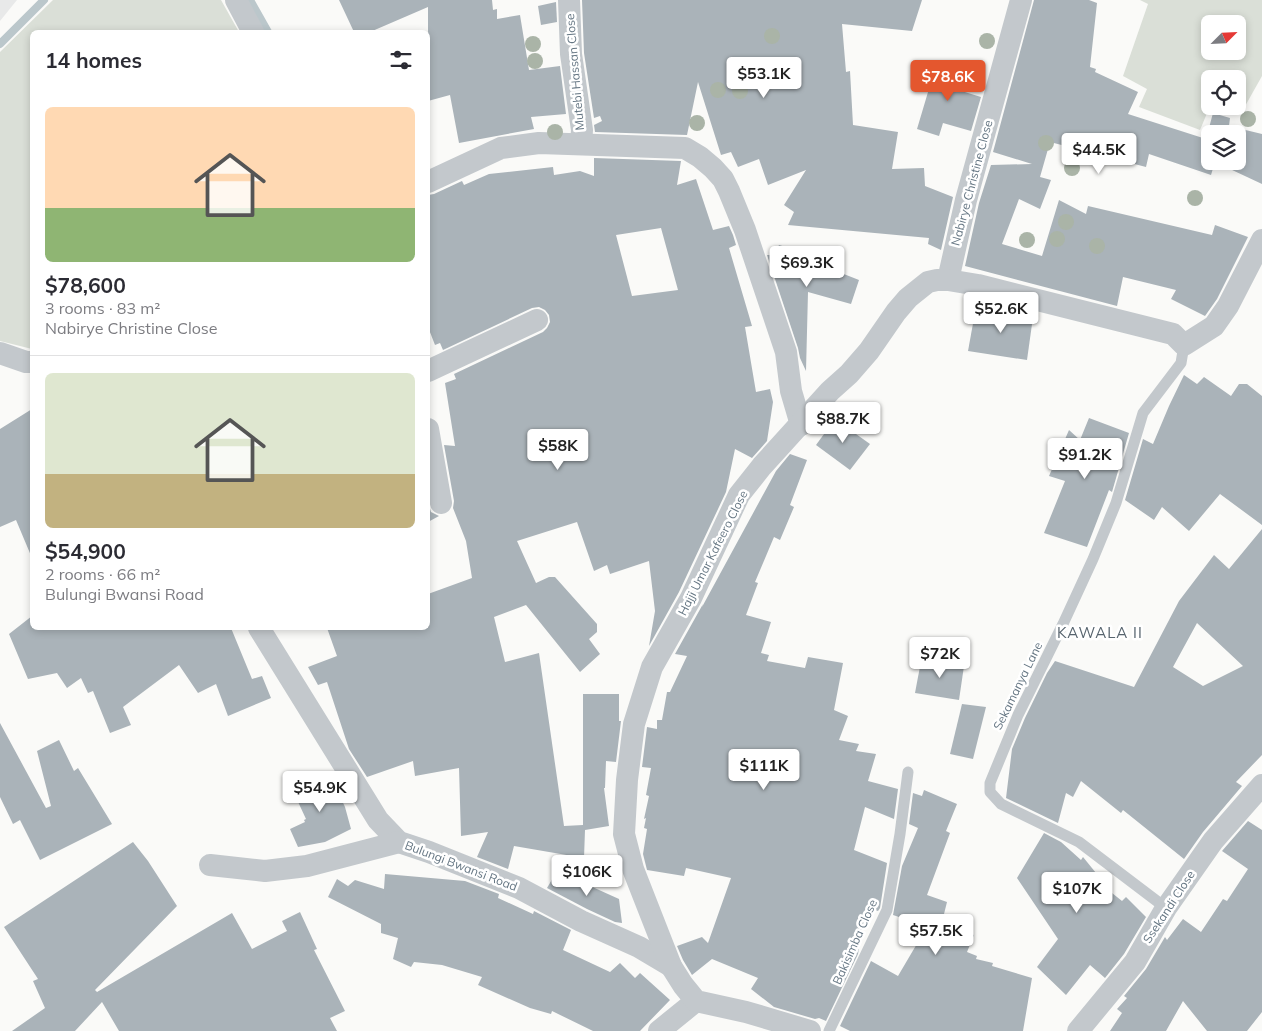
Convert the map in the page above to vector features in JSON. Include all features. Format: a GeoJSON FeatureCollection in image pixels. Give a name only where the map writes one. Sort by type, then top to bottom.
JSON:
{"type":"FeatureCollection","features":[{"type":"Feature","properties":{"kind":"street"},"geometry":{"type":"LineString","coordinates":[[236,0],[252,30]]}},
{"type":"Feature","properties":{"kind":"street","name":"Mutebi Hassan Close"},"geometry":{"type":"LineString","coordinates":[[569,0],[571,54],[582,130],[581,144]]}},
{"type":"Feature","properties":{"kind":"street","name":"Nabirye Christine Close"},"geometry":{"type":"LineString","coordinates":[[948,280],[966,200],[1021,0]]}},
{"type":"Feature","properties":{"kind":"street"},"geometry":{"type":"LineString","coordinates":[[430,181],[501,148],[539,143],[685,148],[700,157],[723,179],[745,230],[786,352],[791,391],[800,425]]}},
{"type":"Feature","properties":{"kind":"street"},"geometry":{"type":"LineString","coordinates":[[1184,345],[1214,326],[1228,306],[1262,240]]}},
{"type":"Feature","properties":{"kind":"street","name":"Hajji Umar Kafeero Close"},"geometry":{"type":"LineString","coordinates":[[696,1001],[671,966],[633,869],[624,834],[628,780],[634,724],[652,667],[691,598],[740,495],[762,466],[830,391],[850,374],[908,298],[928,282],[948,280],[978,286],[1173,334],[1184,345]]}},
{"type":"Feature","properties":{"kind":"street"},"geometry":{"type":"LineString","coordinates":[[430,371],[537,320]]}},
{"type":"Feature","properties":{"kind":"street"},"geometry":{"type":"LineString","coordinates":[[0,353],[30,362]]}},
{"type":"Feature","properties":{"kind":"street"},"geometry":{"type":"LineString","coordinates":[[430,440],[441,503]]}},
{"type":"Feature","properties":{"kind":"street","name":"Bulungi Bwansi Road"},"geometry":{"type":"LineString","coordinates":[[260,630],[378,820],[398,842],[430,852],[519,888],[581,921],[639,947],[671,966]]}},
{"type":"Feature","properties":{"kind":"street","name":"Ssekandi Close"},"geometry":{"type":"LineString","coordinates":[[1078,1031],[1135,962],[1166,908],[1213,841],[1262,784]]}},
{"type":"Feature","properties":{"kind":"street"},"geometry":{"type":"LineString","coordinates":[[210,865],[265,871],[307,866],[398,842]]}},
{"type":"Feature","properties":{"kind":"street"},"geometry":{"type":"LineString","coordinates":[[659,1031],[696,1001],[746,1012],[810,1031]]}},
{"type":"Feature","properties":{"kind":"lane","name":"Sekamanya Lane"},"geometry":{"type":"LineString","coordinates":[[1166,908],[1079,842],[1000,804],[990,792],[990,783],[1018,715],[1063,624],[1116,503],[1143,413],[1181,363],[1184,345]]}},
{"type":"Feature","properties":{"kind":"lane","name":"Bakisimba Close"},"geometry":{"type":"LineString","coordinates":[[829,1031],[887,910],[908,772]]}},
{"type":"Feature","properties":{"kind":"shaded area"},"geometry":{"type":"Polygon","coordinates":[[[0,0],[17,0],[0,21],[0,0]]]}},
{"type":"Feature","properties":{"kind":"shaded area"},"geometry":{"type":"Polygon","coordinates":[[[53,0],[221,0],[238,30],[30,30],[30,348],[0,341],[0,52],[53,0]]]}},
{"type":"Feature","properties":{"kind":"shaded area"},"geometry":{"type":"Polygon","coordinates":[[[1140,0],[1262,0],[1262,76],[1246,104],[1246,70],[1201,70],[1201,115],[1206,115],[1200,130],[1139,107],[1147,89],[1123,76],[1148,4],[1140,0]]]}},
{"type":"Feature","properties":{"kind":"building"},"geometry":{"type":"Polygon","coordinates":[[[339,0],[492,0],[493,10],[497,9],[497,19],[520,15],[529,70],[560,66],[566,114],[531,117],[534,129],[459,143],[450,95],[430,100],[430,30],[428,30],[428,7],[375,30],[353,30],[339,0]]]}},
{"type":"Feature","properties":{"kind":"building"},"geometry":{"type":"Polygon","coordinates":[[[582,0],[922,0],[912,31],[842,24],[846,72],[850,71],[853,125],[898,132],[892,169],[924,168],[925,186],[953,197],[941,250],[928,244],[929,238],[788,225],[794,212],[784,205],[806,170],[768,185],[759,159],[738,167],[731,152],[721,155],[698,82],[687,135],[595,132],[594,125],[602,121],[600,116],[594,118],[584,53],[582,0]]]}},
{"type":"Feature","properties":{"kind":"building"},"geometry":{"type":"Polygon","coordinates":[[[1034,0],[1089,0],[1097,3],[1090,67],[1096,69],[1095,72],[1138,92],[1128,114],[1201,137],[1201,170],[1213,170],[1211,175],[1149,154],[1146,167],[1050,142],[1040,177],[1051,180],[1040,209],[1019,199],[1002,244],[1042,256],[1059,200],[1086,214],[1088,206],[1212,235],[1215,225],[1248,237],[1217,299],[1205,316],[1171,299],[1176,290],[1123,277],[1117,306],[965,266],[979,203],[991,165],[1032,164],[993,152],[1034,0]]]}},
{"type":"Feature","properties":{"kind":"building"},"geometry":{"type":"Polygon","coordinates":[[[556,2],[557,22],[541,25],[538,6],[556,2]]]}},
{"type":"Feature","properties":{"kind":"building"},"geometry":{"type":"Polygon","coordinates":[[[940,60],[963,67],[955,89],[981,97],[971,131],[943,123],[939,136],[917,129],[931,82],[933,83],[940,60]]]}},
{"type":"Feature","properties":{"kind":"building"},"geometry":{"type":"Polygon","coordinates":[[[1212,115],[1230,118],[1229,125],[1210,125],[1212,115]]]}},
{"type":"Feature","properties":{"kind":"building"},"geometry":{"type":"Polygon","coordinates":[[[1246,130],[1262,134],[1262,184],[1232,170],[1246,170],[1246,130]]]}},
{"type":"Feature","properties":{"kind":"building"},"geometry":{"type":"Polygon","coordinates":[[[594,158],[681,161],[677,185],[696,179],[713,230],[729,226],[733,235],[736,245],[729,248],[752,326],[745,327],[756,392],[770,389],[773,402],[767,441],[752,458],[735,449],[726,492],[679,592],[649,646],[655,611],[649,561],[610,574],[607,565],[594,571],[577,522],[517,541],[536,583],[549,577],[555,577],[597,624],[597,632],[589,639],[600,654],[580,672],[526,605],[494,617],[505,662],[539,653],[564,826],[583,825],[583,694],[619,694],[619,721],[621,721],[616,762],[606,761],[604,788],[609,826],[585,830],[584,858],[514,846],[508,869],[477,857],[488,832],[461,836],[459,768],[415,776],[413,761],[367,777],[349,749],[327,682],[318,685],[308,667],[337,656],[328,630],[430,630],[430,593],[472,578],[466,541],[453,508],[454,501],[444,445],[455,446],[445,383],[456,379],[454,374],[543,332],[550,322],[549,315],[545,310],[539,307],[532,308],[443,350],[440,343],[435,345],[430,332],[430,195],[462,181],[464,185],[489,174],[553,167],[554,175],[580,171],[594,176],[594,158]],[[661,228],[616,235],[632,296],[678,290],[661,228]]]}},
{"type":"Feature","properties":{"kind":"building"},"geometry":{"type":"Polygon","coordinates":[[[779,245],[830,260],[826,267],[859,280],[851,304],[808,292],[806,371],[800,358],[767,255],[774,255],[779,245]]]}},
{"type":"Feature","properties":{"kind":"building"},"geometry":{"type":"Polygon","coordinates":[[[976,307],[1033,317],[1027,360],[968,351],[976,307]]]}},
{"type":"Feature","properties":{"kind":"building"},"geometry":{"type":"Polygon","coordinates":[[[1184,375],[1197,384],[1204,377],[1231,396],[1239,384],[1247,384],[1262,396],[1262,525],[1220,494],[1189,531],[1162,507],[1154,520],[1125,500],[1143,439],[1153,444],[1184,375]]]}},
{"type":"Feature","properties":{"kind":"building"},"geometry":{"type":"Polygon","coordinates":[[[30,410],[30,553],[16,520],[0,527],[0,429],[30,410]]]}},
{"type":"Feature","properties":{"kind":"building"},"geometry":{"type":"Polygon","coordinates":[[[1089,418],[1129,433],[1112,492],[1109,490],[1087,547],[1044,533],[1065,481],[1049,476],[1069,430],[1080,440],[1089,418]]]}},
{"type":"Feature","properties":{"kind":"building"},"geometry":{"type":"Polygon","coordinates":[[[835,419],[870,444],[850,470],[816,445],[835,419]]]}},
{"type":"Feature","properties":{"kind":"building"},"geometry":{"type":"Polygon","coordinates":[[[790,454],[807,460],[790,505],[794,507],[780,540],[774,537],[755,582],[758,583],[746,615],[771,622],[761,653],[769,655],[767,661],[805,668],[808,657],[843,663],[834,710],[848,716],[839,740],[859,744],[856,751],[876,754],[868,781],[898,789],[894,819],[865,807],[854,850],[887,863],[880,908],[878,911],[866,907],[858,954],[826,1021],[774,1007],[751,989],[758,978],[712,959],[692,975],[677,946],[702,937],[708,943],[731,878],[686,868],[684,876],[647,870],[643,854],[647,829],[644,828],[646,818],[644,819],[649,796],[646,795],[651,768],[642,767],[647,727],[657,729],[657,720],[662,720],[667,692],[670,692],[687,656],[675,654],[776,471],[790,454]]]}},
{"type":"Feature","properties":{"kind":"building"},"geometry":{"type":"Polygon","coordinates":[[[430,509],[431,512],[439,516],[430,521],[430,509]]]}},
{"type":"Feature","properties":{"kind":"building"},"geometry":{"type":"Polygon","coordinates":[[[1262,529],[1262,755],[1236,782],[1242,786],[1203,832],[1184,859],[1123,810],[1121,813],[1081,781],[1073,797],[1066,793],[1058,823],[1006,798],[1012,749],[1025,718],[1055,661],[1134,687],[1179,601],[1214,555],[1229,569],[1262,529]],[[1197,623],[1173,667],[1203,686],[1243,666],[1197,623]]]}},
{"type":"Feature","properties":{"kind":"building"},"geometry":{"type":"Polygon","coordinates":[[[30,618],[30,630],[232,630],[252,679],[262,676],[271,698],[228,716],[216,684],[198,693],[179,665],[123,707],[131,725],[110,733],[93,691],[88,693],[81,678],[67,688],[57,673],[28,679],[9,634],[30,618]]]}},
{"type":"Feature","properties":{"kind":"building"},"geometry":{"type":"Polygon","coordinates":[[[922,656],[964,666],[959,700],[915,693],[922,656]]]}},
{"type":"Feature","properties":{"kind":"building"},"geometry":{"type":"Polygon","coordinates":[[[962,704],[986,707],[973,759],[950,754],[962,704]]]}},
{"type":"Feature","properties":{"kind":"building"},"geometry":{"type":"Polygon","coordinates":[[[0,723],[46,808],[51,806],[37,751],[59,740],[74,771],[78,768],[112,824],[40,860],[20,820],[13,824],[0,797],[0,723]]]}},
{"type":"Feature","properties":{"kind":"building"},"geometry":{"type":"Polygon","coordinates":[[[330,775],[345,807],[351,829],[325,842],[298,847],[290,829],[305,822],[304,820],[306,819],[293,791],[330,775]]]}},
{"type":"Feature","properties":{"kind":"building"},"geometry":{"type":"Polygon","coordinates":[[[924,790],[957,804],[946,831],[950,833],[927,895],[947,902],[942,922],[974,935],[967,952],[977,956],[976,959],[993,963],[992,966],[1032,978],[1023,1031],[850,1031],[840,1026],[871,961],[898,976],[918,942],[906,936],[914,922],[893,915],[902,866],[918,828],[909,824],[913,793],[922,796],[924,790]]]}},
{"type":"Feature","properties":{"kind":"building"},"geometry":{"type":"Polygon","coordinates":[[[1248,821],[1262,830],[1262,1012],[1247,1031],[1207,1031],[1183,1001],[1166,1031],[1110,1031],[1122,1013],[1117,1009],[1127,998],[1124,996],[1146,969],[1165,937],[1167,940],[1183,919],[1201,932],[1223,899],[1227,901],[1248,869],[1222,851],[1248,821]]]}},
{"type":"Feature","properties":{"kind":"building"},"geometry":{"type":"Polygon","coordinates":[[[1044,833],[1061,842],[1081,860],[1083,857],[1096,873],[1092,877],[1122,901],[1126,897],[1146,917],[1124,954],[1105,978],[1090,965],[1066,995],[1037,967],[1058,939],[1017,878],[1044,833]]]}},
{"type":"Feature","properties":{"kind":"building"},"geometry":{"type":"Polygon","coordinates":[[[133,842],[148,861],[177,906],[95,990],[97,992],[232,913],[252,949],[287,931],[282,921],[300,912],[317,949],[314,950],[345,1011],[330,1018],[337,1031],[119,1031],[102,1002],[75,1031],[12,1031],[45,1008],[33,981],[38,979],[4,927],[133,842]]]}},
{"type":"Feature","properties":{"kind":"building"},"geometry":{"type":"Polygon","coordinates":[[[557,871],[619,899],[622,923],[615,922],[587,909],[547,888],[557,871]]]}},
{"type":"Feature","properties":{"kind":"building"},"geometry":{"type":"Polygon","coordinates":[[[385,874],[465,881],[499,894],[498,898],[533,914],[534,911],[571,930],[563,950],[610,972],[620,963],[635,978],[640,973],[670,1000],[640,1031],[593,1031],[552,1011],[551,1014],[530,1008],[478,985],[482,977],[442,965],[414,962],[411,967],[393,959],[398,938],[381,933],[381,924],[328,897],[337,879],[348,886],[355,880],[384,889],[385,874]]]}},
{"type":"Feature","properties":{"kind":"waterway"},"geometry":{"type":"LineString","coordinates":[[0,44],[44,0]]}},
{"type":"Feature","properties":{"kind":"waterway"},"geometry":{"type":"LineString","coordinates":[[250,0],[267,30]]}},
{"type":"Feature","properties":{"kind":"district","name":"KAWALA II"},"geometry":{"type":"Point","coordinates":[1100,633]}}]}
